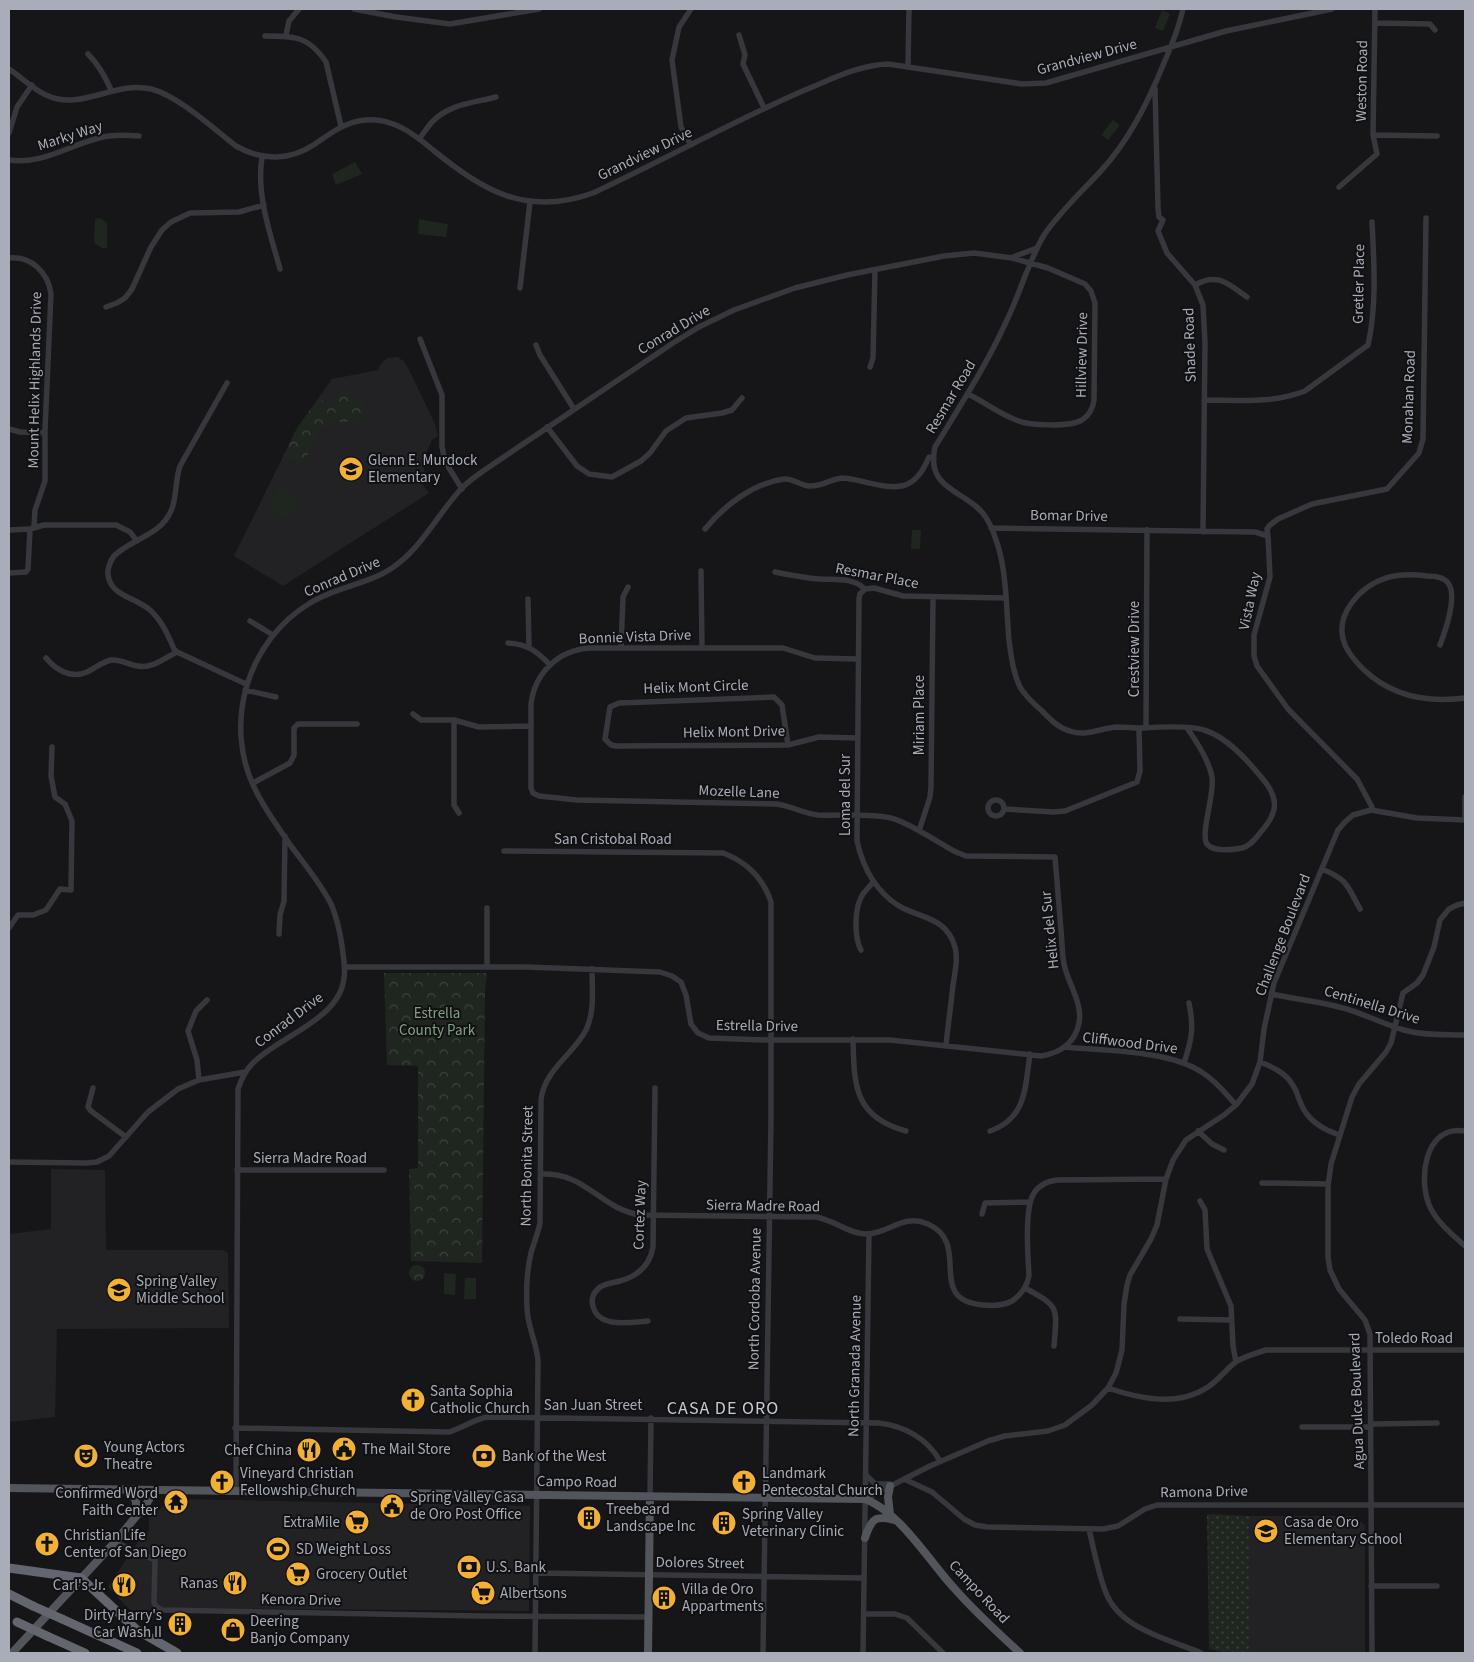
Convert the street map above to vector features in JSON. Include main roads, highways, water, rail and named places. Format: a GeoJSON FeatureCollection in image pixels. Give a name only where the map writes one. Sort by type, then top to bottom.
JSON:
{"type":"FeatureCollection","features":[{"type":"Feature","properties":{"kind":"highway"},"geometry":{"type":"LineString","coordinates":[[9,1568],[81,1578],[137,1630],[177,1653]]}},
{"type":"Feature","properties":{"kind":"highway"},"geometry":{"type":"LineString","coordinates":[[9,1594],[137,1653]]}},
{"type":"Feature","properties":{"kind":"highway"},"geometry":{"type":"LineString","coordinates":[[13,1621],[85,1653]]}},
{"type":"Feature","properties":{"kind":"main road"},"geometry":{"type":"LineString","coordinates":[[865,1538],[870,1523],[873,1520],[893,1517],[888,1497],[892,1484]]}},
{"type":"Feature","properties":{"kind":"main road","name":"Campo Road"},"geometry":{"type":"LineString","coordinates":[[9,1488],[865,1500],[878,1506],[893,1517],[967,1602],[1020,1653]]}},
{"type":"Feature","properties":{"kind":"main road"},"geometry":{"type":"LineString","coordinates":[[131,1490],[136,1502],[136,1516]]}},
{"type":"Feature","properties":{"kind":"main road"},"geometry":{"type":"LineString","coordinates":[[12,1653],[115,1542],[156,1490]]}},
{"type":"Feature","properties":{"kind":"main road"},"geometry":{"type":"LineString","coordinates":[[648,1653],[650,1497]]}},
{"type":"Feature","properties":{"kind":"place","name":"Glenn E. Murdock Elementary"},"geometry":{"type":"Point","coordinates":[351,469]}},
{"type":"Feature","properties":{"kind":"place","name":"Spring Valley Middle School"},"geometry":{"type":"Point","coordinates":[119,1290]}},
{"type":"Feature","properties":{"kind":"place","name":"Santa Sophia Catholic Church"},"geometry":{"type":"Point","coordinates":[413,1400]}},
{"type":"Feature","properties":{"kind":"place","name":"The Mail Store"},"geometry":{"type":"Point","coordinates":[344,1449]}},
{"type":"Feature","properties":{"kind":"place","name":"Chef China"},"geometry":{"type":"Point","coordinates":[309,1450]}},
{"type":"Feature","properties":{"kind":"place","name":"Young Actors Theatre"},"geometry":{"type":"Point","coordinates":[86,1456]}},
{"type":"Feature","properties":{"kind":"place","name":"Bank of the West"},"geometry":{"type":"Point","coordinates":[484,1456]}},
{"type":"Feature","properties":{"kind":"place","name":"Vineyard Christian Fellowship Church"},"geometry":{"type":"Point","coordinates":[222,1482]}},
{"type":"Feature","properties":{"kind":"place","name":"Landmark Pentecostal Church"},"geometry":{"type":"Point","coordinates":[744,1482]}},
{"type":"Feature","properties":{"kind":"place","name":"Confirmed Word Faith Center"},"geometry":{"type":"Point","coordinates":[176,1502]}},
{"type":"Feature","properties":{"kind":"place","name":"Spring Valley Casa de Oro Post Office"},"geometry":{"type":"Point","coordinates":[392,1506]}},
{"type":"Feature","properties":{"kind":"place","name":"Treebeard Landscape Inc"},"geometry":{"type":"Point","coordinates":[589,1518]}},
{"type":"Feature","properties":{"kind":"place","name":"ExtraMile"},"geometry":{"type":"Point","coordinates":[357,1522]}},
{"type":"Feature","properties":{"kind":"place","name":"Spring Valley Veterinary Clinic"},"geometry":{"type":"Point","coordinates":[724,1523]}},
{"type":"Feature","properties":{"kind":"place","name":"Casa de Oro Elementary School"},"geometry":{"type":"Point","coordinates":[1266,1531]}},
{"type":"Feature","properties":{"kind":"place","name":"Christian Life Center of San Diego"},"geometry":{"type":"Point","coordinates":[47,1544]}},
{"type":"Feature","properties":{"kind":"place","name":"SD Weight Loss"},"geometry":{"type":"Point","coordinates":[278,1549]}},
{"type":"Feature","properties":{"kind":"place","name":"U.S. Bank"},"geometry":{"type":"Point","coordinates":[469,1567]}},
{"type":"Feature","properties":{"kind":"place","name":"Grocery Outlet"},"geometry":{"type":"Point","coordinates":[298,1574]}},
{"type":"Feature","properties":{"kind":"place","name":"Ranas"},"geometry":{"type":"Point","coordinates":[235,1583]}},
{"type":"Feature","properties":{"kind":"place","name":"Carl's Jr."},"geometry":{"type":"Point","coordinates":[124,1585]}},
{"type":"Feature","properties":{"kind":"place","name":"Albertsons"},"geometry":{"type":"Point","coordinates":[483,1593]}},
{"type":"Feature","properties":{"kind":"place","name":"Villa de Oro Appartments"},"geometry":{"type":"Point","coordinates":[664,1598]}},
{"type":"Feature","properties":{"kind":"place","name":"Dirty Harry's Car Wash II"},"geometry":{"type":"Point","coordinates":[180,1624]}},
{"type":"Feature","properties":{"kind":"place","name":"Deering Banjo Company"},"geometry":{"type":"Point","coordinates":[233,1630]}},
{"type":"Feature","properties":{"kind":"district","name":"CASA DE ORO"},"geometry":{"type":"Point","coordinates":[723,1408]}},
{"type":"Feature","properties":{"kind":"park label","name":"Estrella County Park"},"geometry":{"type":"Point","coordinates":[437,1022]}}]}
